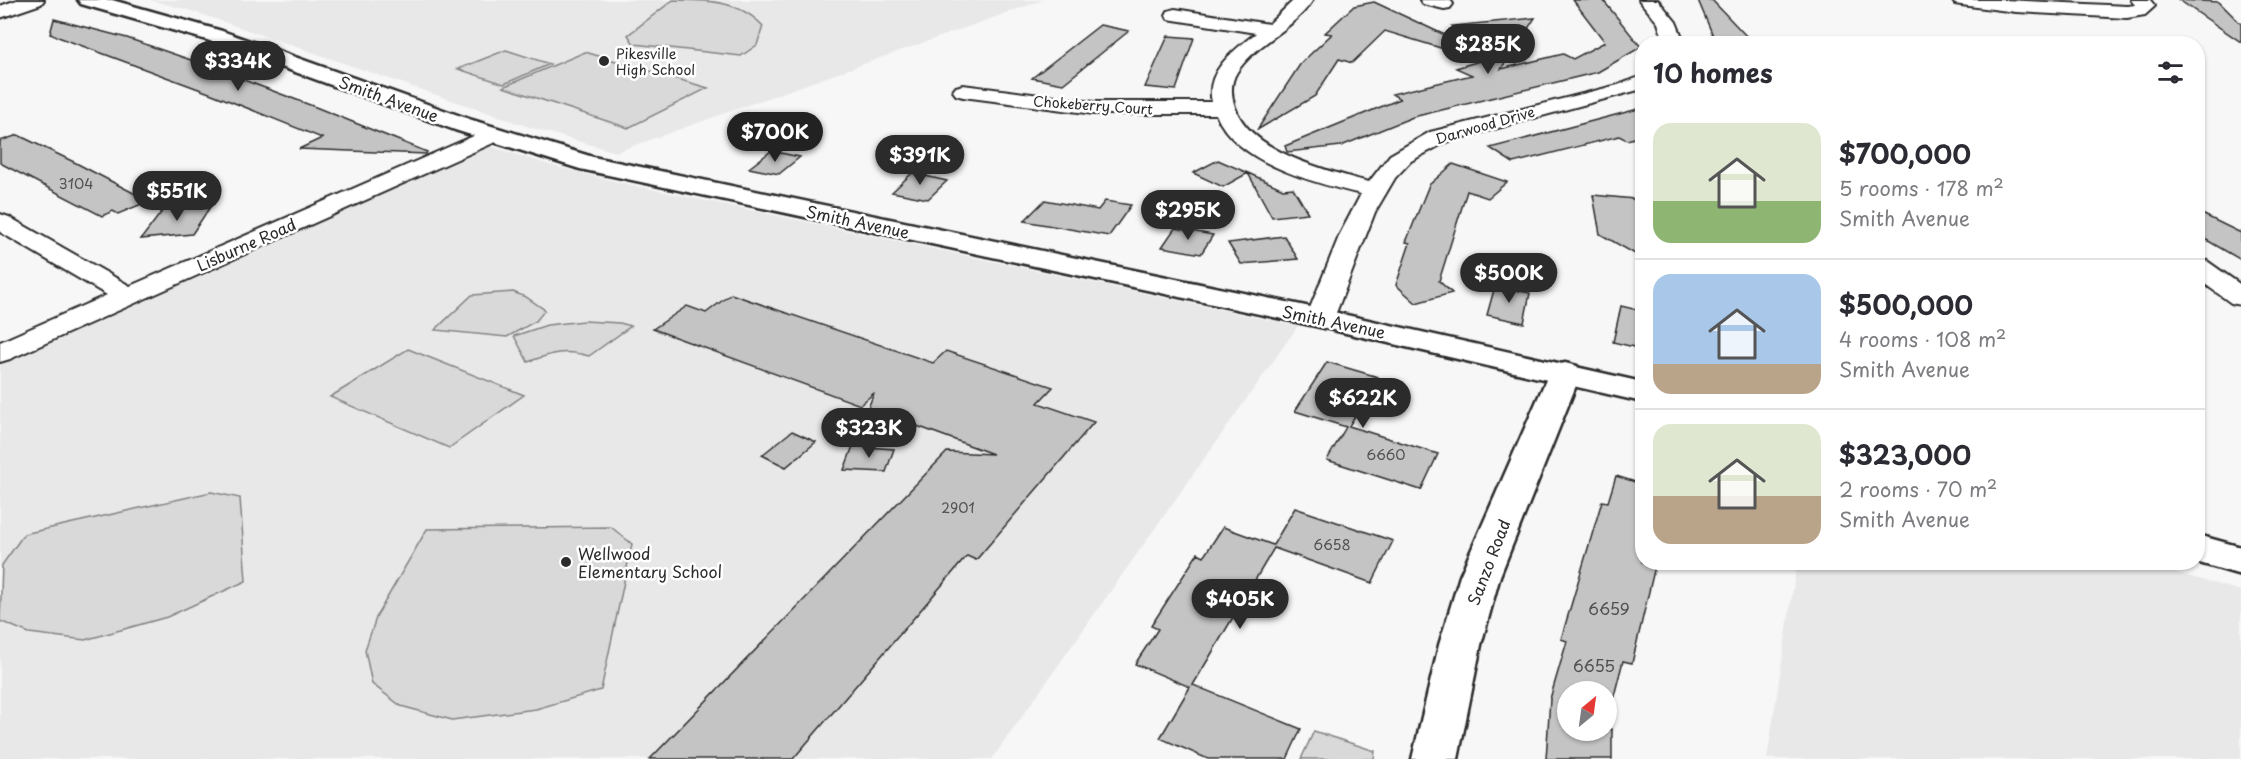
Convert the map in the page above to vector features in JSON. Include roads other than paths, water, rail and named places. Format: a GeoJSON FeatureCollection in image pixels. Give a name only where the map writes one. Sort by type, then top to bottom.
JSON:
{"type":"FeatureCollection","features":[{"type":"Feature","properties":{"kind":"main road","name":"Smith Avenue"},"geometry":{"type":"LineString","coordinates":[[88,0],[171,21],[545,152],[636,175],[1320,318],[1635,390]]}},
{"type":"Feature","properties":{"kind":"main road","name":"Sanzo Road"},"geometry":{"type":"LineString","coordinates":[[1435,759],[1460,645],[1480,576],[1565,373]]}},
{"type":"Feature","properties":{"kind":"main road"},"geometry":{"type":"LineString","coordinates":[[2205,551],[2241,561]]}},
{"type":"Feature","properties":{"kind":"street"},"geometry":{"type":"LineString","coordinates":[[0,12],[35,0]]}},
{"type":"Feature","properties":{"kind":"street"},"geometry":{"type":"LineString","coordinates":[[1304,0],[1274,30],[1227,70],[1220,92],[1222,108],[1244,136],[1260,148],[1312,173],[1374,190]]}},
{"type":"Feature","properties":{"kind":"street"},"geometry":{"type":"LineString","coordinates":[[1648,0],[1667,22],[1672,36]]}},
{"type":"Feature","properties":{"kind":"street"},"geometry":{"type":"LineString","coordinates":[[1961,0],[2007,6],[2127,12],[2143,9],[2146,6],[2140,0]]}},
{"type":"Feature","properties":{"kind":"street"},"geometry":{"type":"LineString","coordinates":[[1174,15],[1274,30]]}},
{"type":"Feature","properties":{"kind":"street","name":"Darwood Drive"},"geometry":{"type":"LineString","coordinates":[[1320,318],[1374,190],[1400,159],[1416,147],[1438,136],[1635,85]]}},
{"type":"Feature","properties":{"kind":"street","name":"Chokeberry Court"},"geometry":{"type":"LineString","coordinates":[[963,91],[1094,108],[1222,108]]}},
{"type":"Feature","properties":{"kind":"street","name":"Lisburne Road"},"geometry":{"type":"LineString","coordinates":[[0,352],[492,135]]}},
{"type":"Feature","properties":{"kind":"street"},"geometry":{"type":"LineString","coordinates":[[0,222],[128,296]]}},
{"type":"Feature","properties":{"kind":"street"},"geometry":{"type":"LineString","coordinates":[[2205,272],[2241,297]]}},
{"type":"Feature","properties":{"kind":"place","name":"Pikesville High School"},"geometry":{"type":"Point","coordinates":[604,61]}},
{"type":"Feature","properties":{"kind":"place","name":"Wellwood Elementary School"},"geometry":{"type":"Point","coordinates":[566,562]}}]}
